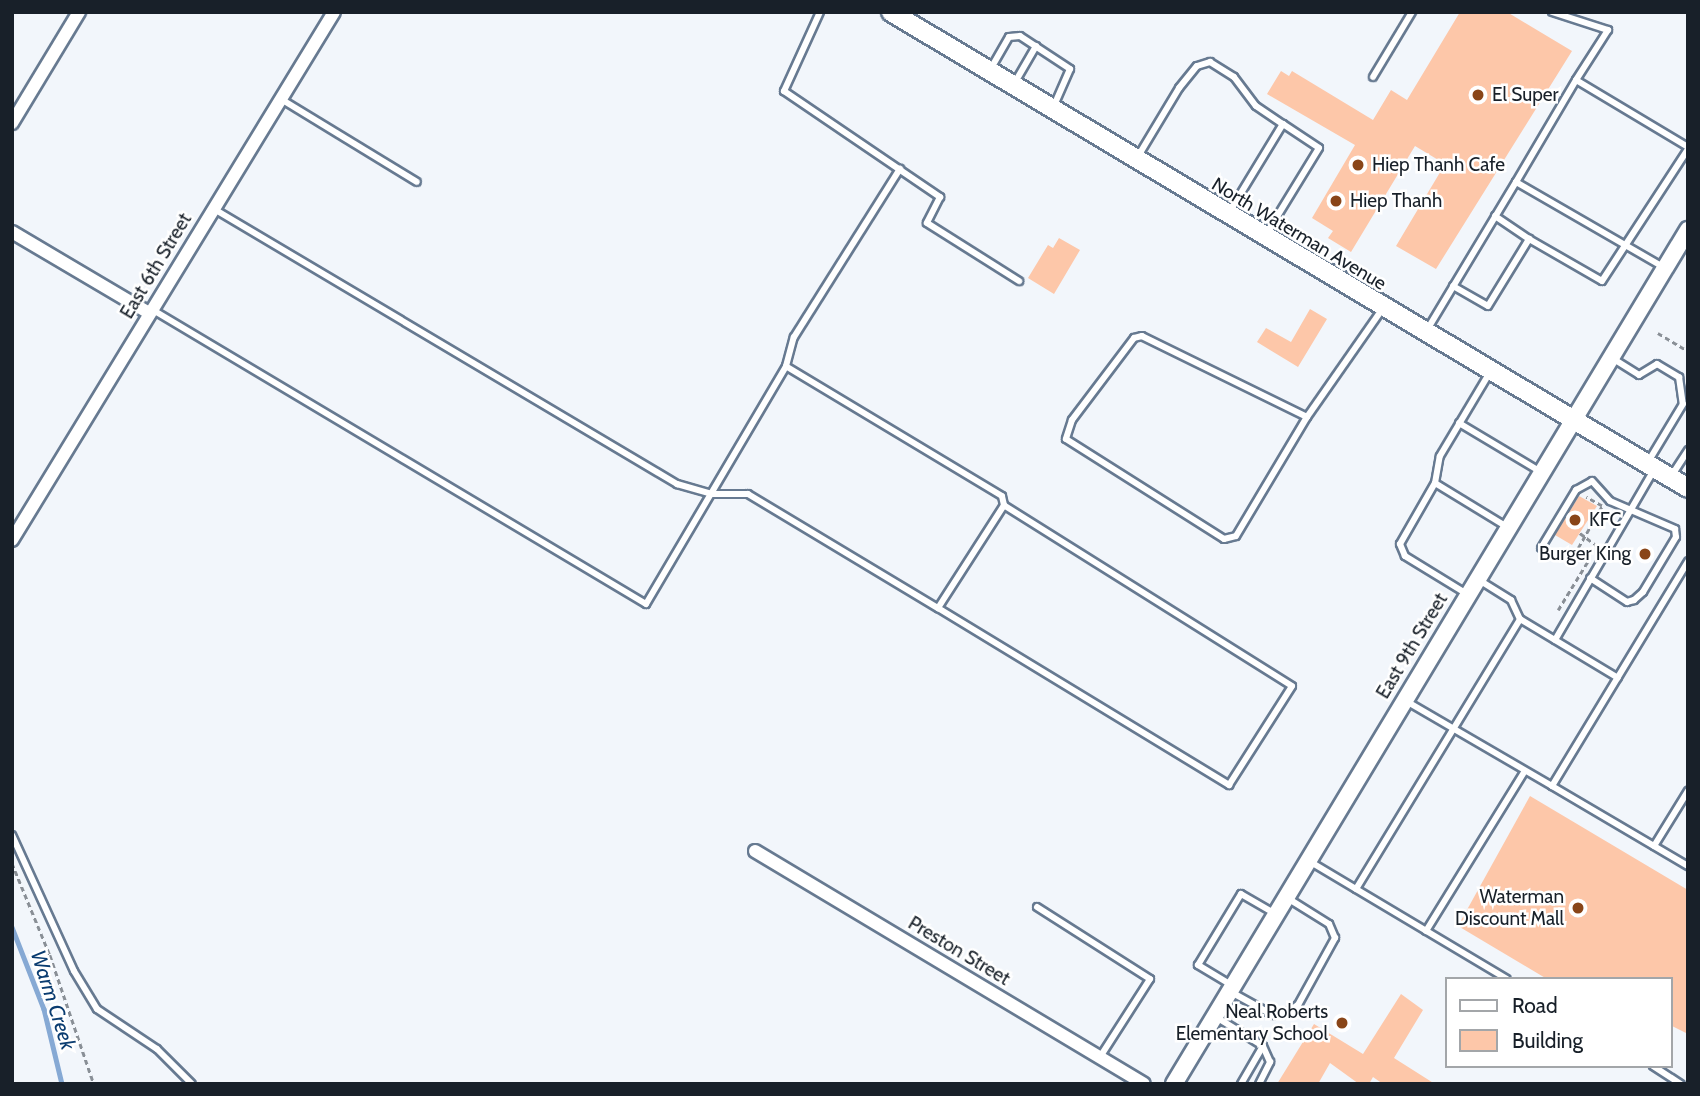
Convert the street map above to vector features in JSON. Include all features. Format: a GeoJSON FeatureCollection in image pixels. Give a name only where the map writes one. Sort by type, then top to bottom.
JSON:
{"type":"FeatureCollection","features":[{"type":"Feature","properties":{"kind":"main road","name":"North Waterman Avenue"},"geometry":{"type":"LineString","coordinates":[[891,12],[1264,238],[1688,488]]}},
{"type":"Feature","properties":{"kind":"street"},"geometry":{"type":"LineString","coordinates":[[12,123],[79,12]]}},
{"type":"Feature","properties":{"kind":"street","name":"East 6th Street"},"geometry":{"type":"LineString","coordinates":[[12,540],[334,12]]}},
{"type":"Feature","properties":{"kind":"street","name":"East 9th Street"},"geometry":{"type":"LineString","coordinates":[[1174,1084],[1688,230]]}},
{"type":"Feature","properties":{"kind":"street"},"geometry":{"type":"LineString","coordinates":[[12,232],[150,311]]}},
{"type":"Feature","properties":{"kind":"street","name":"Preston Street"},"geometry":{"type":"LineString","coordinates":[[755,851],[1144,1084]]}},
{"type":"Feature","properties":{"kind":"lane"},"geometry":{"type":"LineString","coordinates":[[820,12],[784,91],[940,197],[927,223],[1019,281]]}},
{"type":"Feature","properties":{"kind":"lane"},"geometry":{"type":"LineString","coordinates":[[1373,77],[1412,12]]}},
{"type":"Feature","properties":{"kind":"lane"},"geometry":{"type":"LineString","coordinates":[[1425,333],[1608,30],[1552,12]]}},
{"type":"Feature","properties":{"kind":"lane"},"geometry":{"type":"LineString","coordinates":[[989,71],[1009,37],[1020,36],[1070,69],[1052,109]]}},
{"type":"Feature","properties":{"kind":"lane"},"geometry":{"type":"LineString","coordinates":[[1013,86],[1036,46]]}},
{"type":"Feature","properties":{"kind":"lane"},"geometry":{"type":"LineString","coordinates":[[1136,160],[1180,87],[1196,66],[1210,62],[1234,77],[1256,106],[1319,148],[1264,238]]}},
{"type":"Feature","properties":{"kind":"lane"},"geometry":{"type":"LineString","coordinates":[[1495,216],[1602,281],[1688,148],[1576,80]]}},
{"type":"Feature","properties":{"kind":"lane"},"geometry":{"type":"LineString","coordinates":[[281,99],[417,182]]}},
{"type":"Feature","properties":{"kind":"lane"},"geometry":{"type":"LineString","coordinates":[[1227,215],[1283,124]]}},
{"type":"Feature","properties":{"kind":"lane"},"geometry":{"type":"LineString","coordinates":[[150,311],[646,604],[786,366],[794,337],[900,169]]}},
{"type":"Feature","properties":{"kind":"lane"},"geometry":{"type":"LineString","coordinates":[[1516,182],[1665,268]]}},
{"type":"Feature","properties":{"kind":"lane"},"geometry":{"type":"LineString","coordinates":[[213,209],[677,484],[712,494],[748,494],[1229,785],[1292,686],[1004,505]]}},
{"type":"Feature","properties":{"kind":"lane"},"geometry":{"type":"LineString","coordinates":[[1453,286],[1488,306],[1529,239]]}},
{"type":"Feature","properties":{"kind":"lane"},"geometry":{"type":"LineString","coordinates":[[1307,417],[1142,336],[1134,338],[1072,420],[1066,439],[1224,539],[1236,536],[1307,417],[1383,308]]}},
{"type":"Feature","properties":{"kind":"lane"},"geometry":{"type":"LineString","coordinates":[[1555,640],[1629,512],[1658,470],[1683,404],[1679,377],[1657,364],[1639,374],[1610,357]]}},
{"type":"Feature","properties":{"kind":"lane"},"geometry":{"type":"LineString","coordinates":[[786,366],[981,479],[1002,496],[1004,505],[938,608]]}},
{"type":"Feature","properties":{"kind":"lane"},"geometry":{"type":"LineString","coordinates":[[1467,594],[1405,556],[1399,544],[1435,483],[1440,456],[1490,372]]}},
{"type":"Feature","properties":{"kind":"lane"},"geometry":{"type":"LineString","coordinates":[[1459,423],[1541,472]]}},
{"type":"Feature","properties":{"kind":"lane"},"geometry":{"type":"LineString","coordinates":[[1658,470],[1688,450]]}},
{"type":"Feature","properties":{"kind":"lane"},"geometry":{"type":"LineString","coordinates":[[1541,548],[1576,491],[1592,481],[1610,500],[1629,512],[1666,521],[1676,537],[1643,592],[1634,600],[1627,602],[1590,578]]}},
{"type":"Feature","properties":{"kind":"lane"},"geometry":{"type":"LineString","coordinates":[[1435,483],[1507,527]]}},
{"type":"Feature","properties":{"kind":"lane"},"geometry":{"type":"LineString","coordinates":[[1552,786],[1688,561]]}},
{"type":"Feature","properties":{"kind":"lane"},"geometry":{"type":"LineString","coordinates":[[1476,579],[1511,600],[1520,619],[1618,678]]}},
{"type":"Feature","properties":{"kind":"lane"},"geometry":{"type":"LineString","coordinates":[[1356,889],[1520,619]]}},
{"type":"Feature","properties":{"kind":"lane"},"geometry":{"type":"LineString","coordinates":[[1404,699],[1688,866]]}},
{"type":"Feature","properties":{"kind":"lane"},"geometry":{"type":"LineString","coordinates":[[1426,931],[1525,771]]}},
{"type":"Feature","properties":{"kind":"lane"},"geometry":{"type":"LineString","coordinates":[[1654,846],[1688,790]]}},
{"type":"Feature","properties":{"kind":"lane"},"geometry":{"type":"LineString","coordinates":[[12,835],[74,971],[97,1009],[157,1049],[192,1084]]}},
{"type":"Feature","properties":{"kind":"lane"},"geometry":{"type":"LineString","coordinates":[[1308,860],[1504,977]]}},
{"type":"Feature","properties":{"kind":"lane"},"geometry":{"type":"LineString","coordinates":[[1275,914],[1241,894],[1198,965],[1268,1013],[1285,1014],[1298,1005],[1335,943],[1332,928],[1286,897]]}},
{"type":"Feature","properties":{"kind":"lane"},"geometry":{"type":"LineString","coordinates":[[1037,907],[1150,979],[1100,1057]]}},
{"type":"Feature","properties":{"kind":"lane"},"geometry":{"type":"LineString","coordinates":[[1214,1016],[1263,1046],[1270,1062],[1259,1084]]}},
{"type":"Feature","properties":{"kind":"lane"},"geometry":{"type":"LineString","coordinates":[[1241,1084],[1263,1046]]}},
{"type":"Feature","properties":{"kind":"lane"},"geometry":{"type":"LineString","coordinates":[[1656,1068],[1681,1084]]}},
{"type":"Feature","properties":{"kind":"path"},"geometry":{"type":"LineString","coordinates":[[1658,333],[1688,351]]}},
{"type":"Feature","properties":{"kind":"path"},"geometry":{"type":"LineString","coordinates":[[1576,491],[1602,506],[1577,548]]}},
{"type":"Feature","properties":{"kind":"path"},"geometry":{"type":"LineString","coordinates":[[1558,610],[1598,544],[1580,533]]}},
{"type":"Feature","properties":{"kind":"path"},"geometry":{"type":"LineString","coordinates":[[12,863],[50,955],[94,1084]]}},
{"type":"Feature","properties":{"kind":"building"},"geometry":{"type":"Polygon","coordinates":[[[1460,12],[1507,12],[1572,51],[1436,269],[1396,246],[1445,164],[1415,146],[1351,252],[1328,238],[1333,231],[1312,218],[1355,145],[1267,94],[1281,71],[1289,76],[1292,71],[1373,120],[1391,90],[1407,100],[1460,12]]]}},
{"type":"Feature","properties":{"kind":"building"},"geometry":{"type":"Polygon","coordinates":[[[1059,238],[1080,250],[1054,294],[1028,278],[1048,245],[1053,248],[1059,238]]]}},
{"type":"Feature","properties":{"kind":"building"},"geometry":{"type":"Polygon","coordinates":[[[1310,309],[1327,319],[1298,367],[1257,342],[1266,328],[1291,342],[1310,309]]]}},
{"type":"Feature","properties":{"kind":"building","name":"KFC"},"geometry":{"type":"Polygon","coordinates":[[[1579,496],[1597,506],[1572,545],[1555,535],[1579,496]]]}},
{"type":"Feature","properties":{"kind":"building","name":"Waterman Discount Mall"},"geometry":{"type":"Polygon","coordinates":[[[1530,796],[1688,890],[1688,1034],[1672,1026],[1672,977],[1544,977],[1458,926],[1530,796]]]}},
{"type":"Feature","properties":{"kind":"building"},"geometry":{"type":"Polygon","coordinates":[[[1401,994],[1423,1010],[1394,1058],[1435,1084],[1383,1084],[1373,1077],[1369,1084],[1359,1084],[1330,1063],[1318,1084],[1277,1084],[1314,1024],[1363,1054],[1401,994]]]}},
{"type":"Feature","properties":{"kind":"waterway","name":"Warm Creek"},"geometry":{"type":"LineString","coordinates":[[12,927],[44,1009],[62,1084]]}},
{"type":"Feature","properties":{"kind":"place","name":"El Super"},"geometry":{"type":"Point","coordinates":[1478,95]}},
{"type":"Feature","properties":{"kind":"place","name":"Hiep Thanh Cafe"},"geometry":{"type":"Point","coordinates":[1358,165]}},
{"type":"Feature","properties":{"kind":"place","name":"Hiep Thanh"},"geometry":{"type":"Point","coordinates":[1336,201]}},
{"type":"Feature","properties":{"kind":"place","name":"KFC"},"geometry":{"type":"Point","coordinates":[1575,520]}},
{"type":"Feature","properties":{"kind":"place","name":"Burger King"},"geometry":{"type":"Point","coordinates":[1645,554]}},
{"type":"Feature","properties":{"kind":"place","name":"Waterman Discount Mall"},"geometry":{"type":"Point","coordinates":[1578,908]}},
{"type":"Feature","properties":{"kind":"place","name":"Neal Roberts Elementary School"},"geometry":{"type":"Point","coordinates":[1342,1023]}}]}
